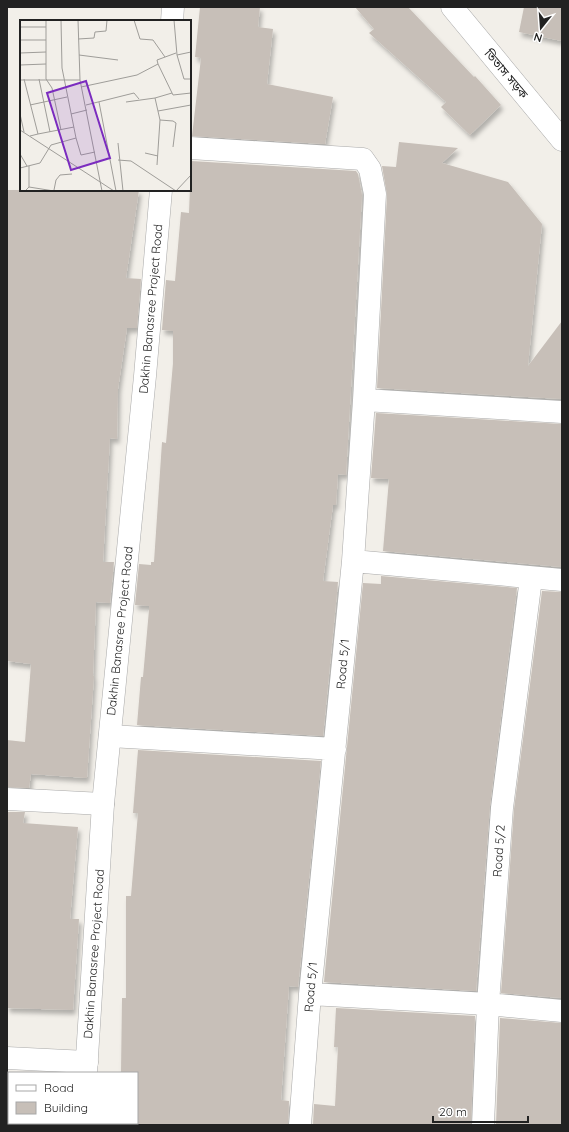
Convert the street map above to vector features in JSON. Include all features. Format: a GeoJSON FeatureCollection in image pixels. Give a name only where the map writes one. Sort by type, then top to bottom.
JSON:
{"type":"FeatureCollection","features":[{"type":"Feature","properties":{"kind":"street"},"geometry":{"type":"LineString","coordinates":[[172,20],[173,7]]}},
{"type":"Feature","properties":{"kind":"street","name":"তিতাস সড়ক"},"geometry":{"type":"LineString","coordinates":[[452,7],[562,140]]}},
{"type":"Feature","properties":{"kind":"street","name":"Road 5/1"},"geometry":{"type":"LineString","coordinates":[[191,148],[363,159],[370,169],[375,194],[364,400],[353,561],[310,994],[300,1125]]}},
{"type":"Feature","properties":{"kind":"street","name":"Dakhin Banasree Project Road"},"geometry":{"type":"LineString","coordinates":[[87,1068],[103,804],[145,376],[161,191]]}},
{"type":"Feature","properties":{"kind":"street"},"geometry":{"type":"LineString","coordinates":[[364,400],[562,412]]}},
{"type":"Feature","properties":{"kind":"street"},"geometry":{"type":"LineString","coordinates":[[353,561],[562,580]]}},
{"type":"Feature","properties":{"kind":"street","name":"Road 5/2"},"geometry":{"type":"LineString","coordinates":[[483,1125],[488,1004],[502,808],[531,578]]}},
{"type":"Feature","properties":{"kind":"street"},"geometry":{"type":"LineString","coordinates":[[110,736],[335,749]]}},
{"type":"Feature","properties":{"kind":"street"},"geometry":{"type":"LineString","coordinates":[[7,799],[103,804]]}},
{"type":"Feature","properties":{"kind":"street"},"geometry":{"type":"LineString","coordinates":[[310,994],[488,1004],[562,1012]]}},
{"type":"Feature","properties":{"kind":"street"},"geometry":{"type":"LineString","coordinates":[[7,1058],[87,1068]]}},
{"type":"Feature","properties":{"kind":"building"},"geometry":{"type":"Polygon","coordinates":[[[200,7],[260,7],[258,27],[273,29],[267,84],[333,97],[325,144],[192,136],[201,58],[195,57],[200,7]]]}},
{"type":"Feature","properties":{"kind":"building"},"geometry":{"type":"Polygon","coordinates":[[[355,7],[408,7],[501,105],[470,135],[441,107],[446,102],[369,33],[374,29],[355,7]]]}},
{"type":"Feature","properties":{"kind":"building"},"geometry":{"type":"Polygon","coordinates":[[[524,7],[562,7],[562,41],[519,32],[524,7]]]}},
{"type":"Feature","properties":{"kind":"building"},"geometry":{"type":"Polygon","coordinates":[[[399,142],[458,148],[442,163],[508,182],[542,224],[528,366],[562,321],[562,399],[377,388],[387,195],[382,166],[396,167],[399,142]]]}},
{"type":"Feature","properties":{"kind":"building"},"geometry":{"type":"Polygon","coordinates":[[[191,161],[356,171],[358,174],[362,195],[346,475],[338,474],[336,505],[333,505],[323,581],[338,582],[323,736],[137,725],[149,610],[149,606],[135,605],[139,564],[151,565],[151,562],[154,562],[162,442],[166,443],[173,363],[173,331],[162,330],[166,280],[175,281],[181,212],[189,213],[191,161]]]}},
{"type":"Feature","properties":{"kind":"building"},"geometry":{"type":"Polygon","coordinates":[[[7,190],[139,191],[126,278],[141,279],[137,328],[127,328],[118,389],[117,439],[110,438],[103,562],[114,562],[110,603],[96,602],[94,676],[87,778],[31,774],[29,788],[7,787],[7,740],[25,742],[31,664],[7,661],[7,190]]]}},
{"type":"Feature","properties":{"kind":"building"},"geometry":{"type":"Polygon","coordinates":[[[376,413],[562,424],[562,567],[383,551],[389,479],[371,478],[376,413]]]}},
{"type":"Feature","properties":{"kind":"building"},"geometry":{"type":"Polygon","coordinates":[[[381,576],[517,588],[490,806],[476,991],[324,982],[363,583],[381,584],[381,576]]]}},
{"type":"Feature","properties":{"kind":"building"},"geometry":{"type":"Polygon","coordinates":[[[542,591],[562,592],[562,998],[501,993],[514,809],[542,591]]]}},
{"type":"Feature","properties":{"kind":"building"},"geometry":{"type":"Polygon","coordinates":[[[138,750],[321,761],[298,987],[289,986],[281,1100],[289,1101],[288,1125],[137,1125],[138,1072],[121,1072],[122,998],[126,998],[126,896],[131,896],[138,813],[133,813],[138,750]]]}},
{"type":"Feature","properties":{"kind":"building"},"geometry":{"type":"Polygon","coordinates":[[[7,812],[25,812],[23,823],[78,827],[70,919],[79,919],[73,1010],[7,1008],[7,812]]]}},
{"type":"Feature","properties":{"kind":"building"},"geometry":{"type":"Polygon","coordinates":[[[336,1008],[475,1016],[471,1125],[313,1125],[314,1104],[335,1106],[338,1047],[334,1047],[336,1008]]]}},
{"type":"Feature","properties":{"kind":"building"},"geometry":{"type":"Polygon","coordinates":[[[500,1018],[562,1023],[562,1125],[496,1125],[500,1018]]]}}]}
